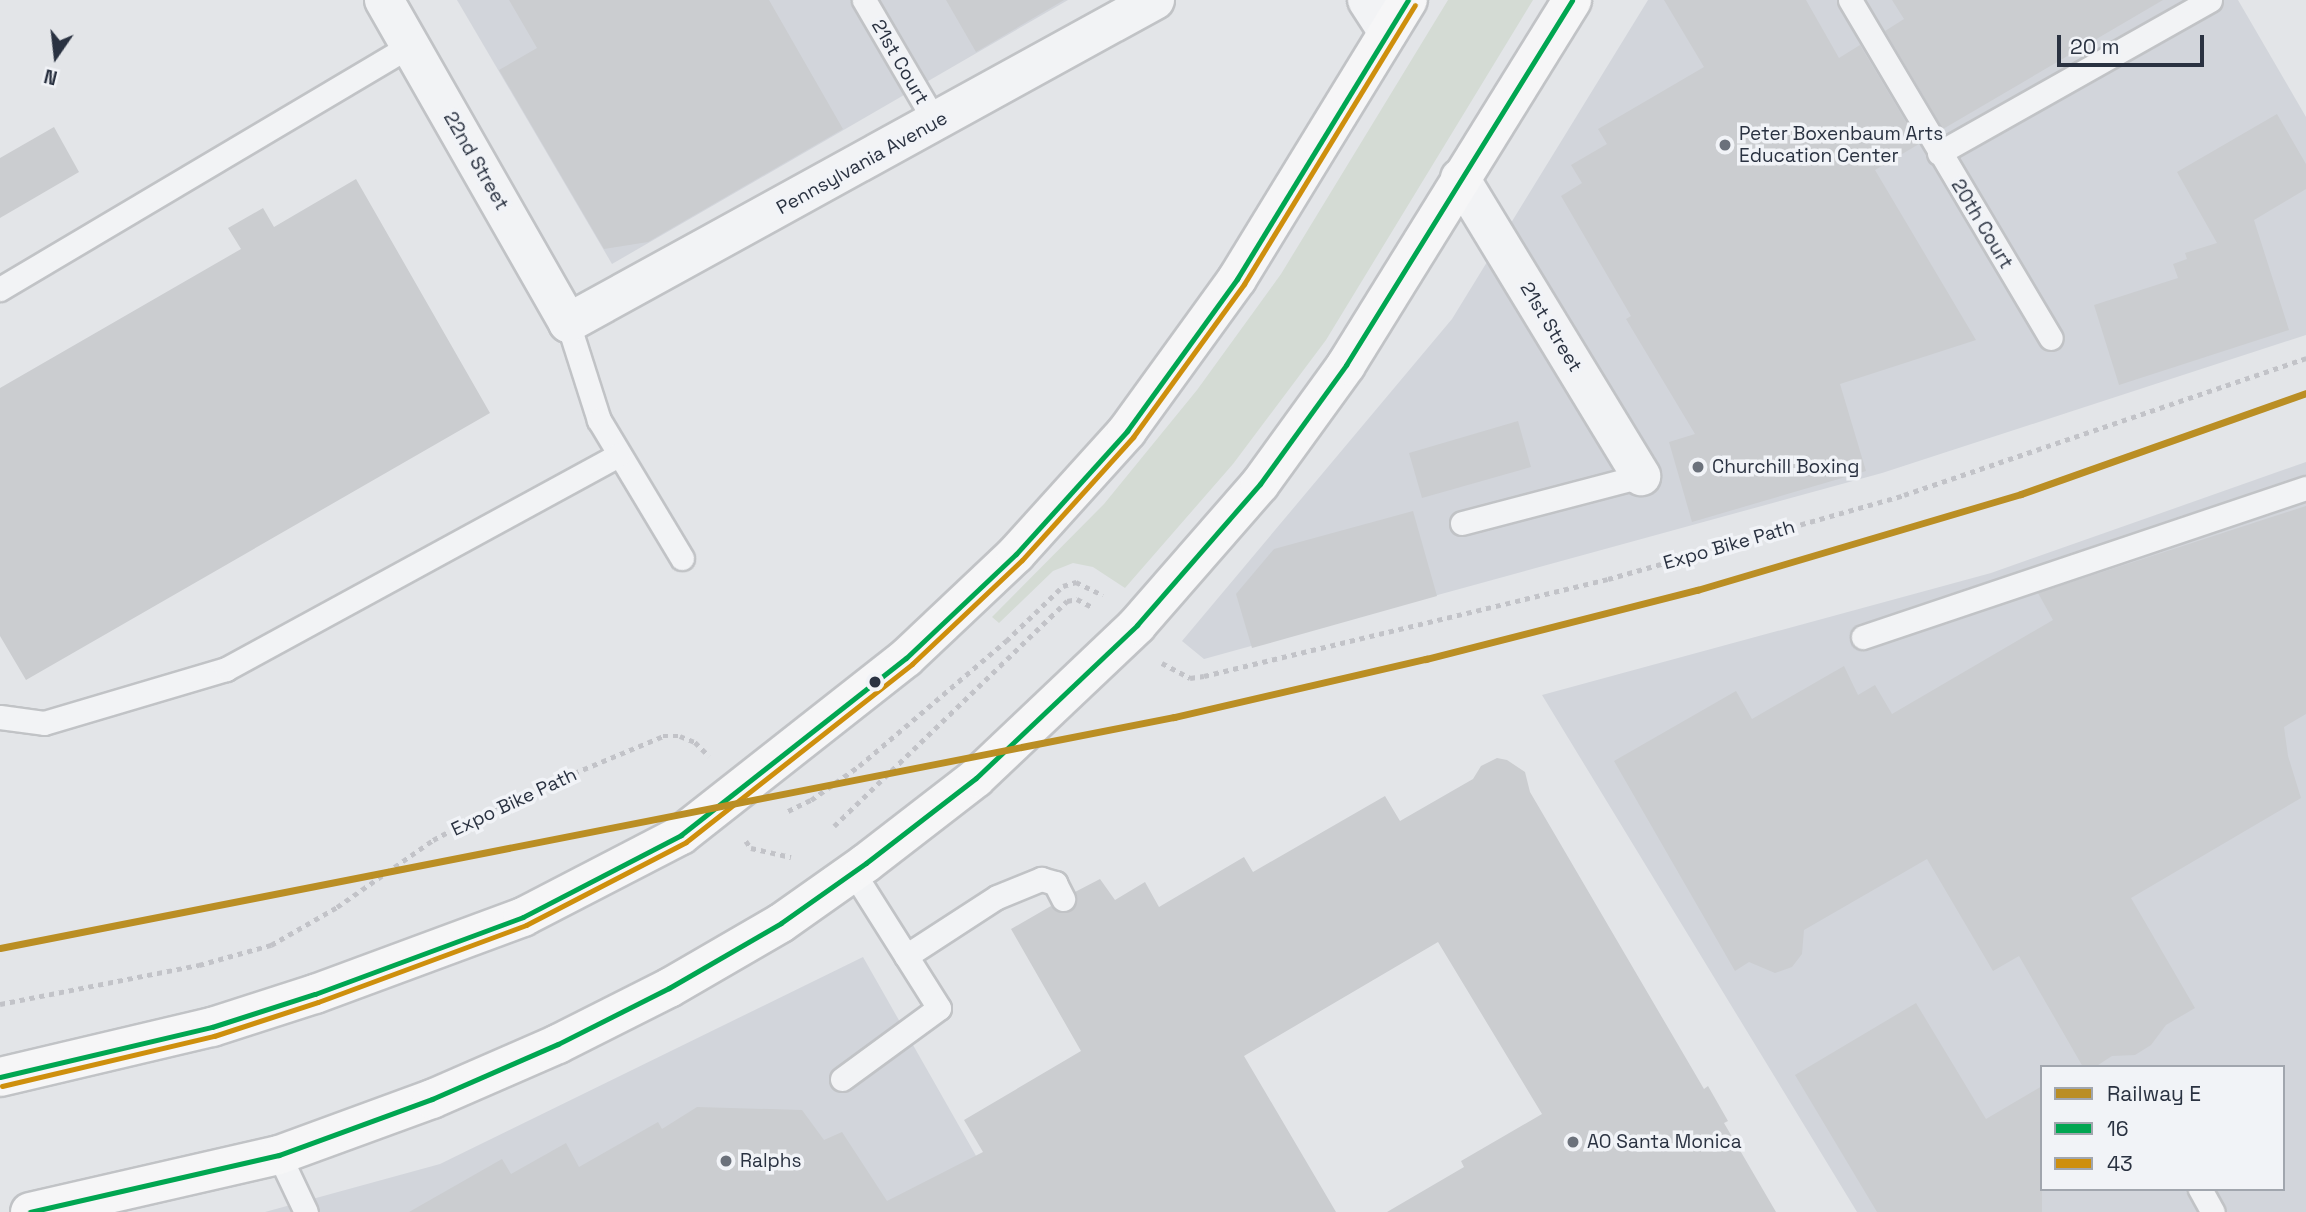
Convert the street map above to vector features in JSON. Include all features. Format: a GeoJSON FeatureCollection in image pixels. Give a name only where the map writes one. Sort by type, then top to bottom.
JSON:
{"type":"FeatureCollection","features":[{"type":"Feature","properties":{"kind":"main road"},"geometry":{"type":"LineString","coordinates":[[0,1077],[212,1027],[315,994],[523,917],[681,835],[906,658],[1016,554],[1126,431],[1237,279],[1408,0]]}},
{"type":"Feature","properties":{"kind":"main road"},"geometry":{"type":"LineString","coordinates":[[30,1212],[279,1155],[432,1099],[558,1044],[669,988],[770,929],[853,872],[976,778],[1137,625],[1251,494],[1346,365],[1572,0]]}},
{"type":"Feature","properties":{"kind":"street","name":"22nd Street"},"geometry":{"type":"LineString","coordinates":[[384,0],[568,323]]}},
{"type":"Feature","properties":{"kind":"street","name":"Pennsylvania Avenue"},"geometry":{"type":"LineString","coordinates":[[568,323],[936,123],[1155,0]]}},
{"type":"Feature","properties":{"kind":"street"},"geometry":{"type":"LineString","coordinates":[[1367,0],[1388,32]]}},
{"type":"Feature","properties":{"kind":"street","name":"21st Street"},"geometry":{"type":"LineString","coordinates":[[1460,178],[1641,476]]}},
{"type":"Feature","properties":{"kind":"lane","name":"21st Court"},"geometry":{"type":"LineString","coordinates":[[864,0],[936,123]]}},
{"type":"Feature","properties":{"kind":"lane","name":"20th Court"},"geometry":{"type":"LineString","coordinates":[[1850,0],[2051,338]]}},
{"type":"Feature","properties":{"kind":"lane"},"geometry":{"type":"LineString","coordinates":[[1940,153],[2210,0]]}},
{"type":"Feature","properties":{"kind":"lane"},"geometry":{"type":"LineString","coordinates":[[0,289],[411,46]]}},
{"type":"Feature","properties":{"kind":"lane"},"geometry":{"type":"LineString","coordinates":[[568,323],[599,420],[682,558]]}},
{"type":"Feature","properties":{"kind":"lane"},"geometry":{"type":"LineString","coordinates":[[0,717],[44,723],[226,669],[619,455]]}},
{"type":"Feature","properties":{"kind":"lane"},"geometry":{"type":"LineString","coordinates":[[1462,523],[1641,476]]}},
{"type":"Feature","properties":{"kind":"lane"},"geometry":{"type":"LineString","coordinates":[[1863,637],[2306,488]]}},
{"type":"Feature","properties":{"kind":"lane"},"geometry":{"type":"LineString","coordinates":[[842,1079],[939,1008],[853,872]]}},
{"type":"Feature","properties":{"kind":"lane"},"geometry":{"type":"LineString","coordinates":[[906,956],[997,897],[1041,879],[1055,883],[1063,899]]}},
{"type":"Feature","properties":{"kind":"lane"},"geometry":{"type":"LineString","coordinates":[[279,1155],[306,1212]]}},
{"type":"Feature","properties":{"kind":"lane"},"geometry":{"type":"LineString","coordinates":[[2201,1191],[2213,1212]]}},
{"type":"Feature","properties":{"kind":"path","name":"Expo Bike Path"},"geometry":{"type":"LineString","coordinates":[[1158,653],[1159,661],[1190,678],[1608,579],[1904,495],[2306,358]]}},
{"type":"Feature","properties":{"kind":"path"},"geometry":{"type":"LineString","coordinates":[[780,813],[803,804],[859,766],[996,650],[1063,586],[1076,582],[1106,597]]}},
{"type":"Feature","properties":{"kind":"path"},"geometry":{"type":"LineString","coordinates":[[827,834],[1067,601],[1077,599],[1095,610]]}},
{"type":"Feature","properties":{"kind":"path","name":"Expo Bike Path"},"geometry":{"type":"LineString","coordinates":[[0,1003],[199,965],[271,945],[337,907],[433,840],[500,804],[663,736],[680,736],[695,742],[715,761]]}},
{"type":"Feature","properties":{"kind":"path"},"geometry":{"type":"LineString","coordinates":[[744,839],[751,848],[771,854],[789,858],[799,855]]}},
{"type":"Feature","properties":{"kind":"shaded area"},"geometry":{"type":"Polygon","coordinates":[[[457,0],[1068,0],[612,264],[457,0]]]}},
{"type":"Feature","properties":{"kind":"shaded area"},"geometry":{"type":"Polygon","coordinates":[[[1448,0],[1533,0],[1326,340],[1233,464],[1125,588],[1093,567],[1073,563],[1053,571],[999,623],[992,617],[1104,504],[1197,390],[1281,274],[1448,0]]]}},
{"type":"Feature","properties":{"kind":"shaded area"},"geometry":{"type":"Polygon","coordinates":[[[1648,0],[2238,0],[2306,117],[2306,335],[1882,473],[1204,659],[1182,641],[1452,319],[1648,0]]]}},
{"type":"Feature","properties":{"kind":"shaded area"},"geometry":{"type":"Polygon","coordinates":[[[2306,462],[2306,1212],[1857,1212],[1542,695],[1991,573],[2306,462]]]}},
{"type":"Feature","properties":{"kind":"shaded area"},"geometry":{"type":"Polygon","coordinates":[[[863,957],[1008,1212],[265,1212],[440,1164],[863,957]]]}},
{"type":"Feature","properties":{"kind":"building"},"geometry":{"type":"Polygon","coordinates":[[[509,0],[769,0],[843,129],[648,242],[604,249],[499,70],[537,48],[509,0]]]}},
{"type":"Feature","properties":{"kind":"building"},"geometry":{"type":"Polygon","coordinates":[[[946,0],[1064,0],[976,52],[946,0]]]}},
{"type":"Feature","properties":{"kind":"building"},"geometry":{"type":"Polygon","coordinates":[[[1664,0],[1806,0],[1839,58],[1860,45],[1919,144],[1875,170],[1976,340],[1840,384],[1866,471],[1692,522],[1669,442],[1695,434],[1626,319],[1631,316],[1561,196],[1582,183],[1571,165],[1607,144],[1598,129],[1704,67],[1664,0]]]}},
{"type":"Feature","properties":{"kind":"building"},"geometry":{"type":"Polygon","coordinates":[[[1892,0],[2163,0],[1943,129],[1885,31],[1904,19],[1892,0]]]}},
{"type":"Feature","properties":{"kind":"building"},"geometry":{"type":"Polygon","coordinates":[[[2277,114],[2306,164],[2306,189],[2254,220],[2289,330],[2119,385],[2094,305],[2178,278],[2173,264],[2187,259],[2185,253],[2217,243],[2177,172],[2277,114]]]}},
{"type":"Feature","properties":{"kind":"building"},"geometry":{"type":"Polygon","coordinates":[[[54,127],[79,172],[0,218],[0,158],[54,127]]]}},
{"type":"Feature","properties":{"kind":"building"},"geometry":{"type":"Polygon","coordinates":[[[356,179],[490,413],[26,680],[0,636],[0,388],[241,249],[228,228],[263,208],[274,227],[356,179]]]}},
{"type":"Feature","properties":{"kind":"building"},"geometry":{"type":"Polygon","coordinates":[[[1518,421],[1531,467],[1422,498],[1409,453],[1518,421]]]}},
{"type":"Feature","properties":{"kind":"building"},"geometry":{"type":"Polygon","coordinates":[[[2306,506],[2306,714],[2284,727],[2288,756],[2301,798],[2131,898],[2195,1008],[2166,1025],[2151,1045],[2135,1055],[2112,1056],[2098,1065],[2082,1065],[2019,956],[1993,971],[1927,859],[1804,930],[1802,954],[1792,967],[1775,973],[1749,962],[1735,971],[1614,761],[1736,691],[1752,719],[1844,666],[1858,695],[1875,685],[1892,714],[2053,620],[2038,593],[2306,506]]]}},
{"type":"Feature","properties":{"kind":"building"},"geometry":{"type":"Polygon","coordinates":[[[1413,511],[1437,596],[1252,648],[1236,594],[1274,549],[1413,511]]]}},
{"type":"Feature","properties":{"kind":"building"},"geometry":{"type":"Polygon","coordinates":[[[1497,758],[1507,760],[1525,772],[1530,792],[1704,1089],[1708,1086],[1728,1121],[1724,1123],[1776,1212],[1387,1212],[1464,1167],[1461,1161],[1542,1114],[1438,942],[1244,1056],[1336,1212],[409,1212],[502,1159],[511,1174],[566,1143],[579,1167],[658,1122],[662,1129],[697,1107],[802,1110],[824,1140],[842,1132],[887,1201],[983,1152],[964,1120],[1081,1051],[1011,929],[1051,906],[1061,913],[1070,911],[1077,901],[1075,892],[1100,879],[1115,900],[1145,882],[1159,907],[1244,857],[1253,872],[1385,796],[1400,821],[1473,779],[1481,766],[1497,758]]]}},
{"type":"Feature","properties":{"kind":"building"},"geometry":{"type":"Polygon","coordinates":[[[1916,1003],[1986,1119],[2040,1087],[2042,1212],[1877,1212],[1795,1075],[1916,1003]]]}},
{"type":"Feature","properties":{"kind":"rail line","name":"E"},"geometry":{"type":"LineString","coordinates":[[0,948],[1174,717],[1426,659],[1697,590],[2021,494],[2306,393]]}},
{"type":"Feature","properties":{"kind":"transit line","name":"16"},"geometry":{"type":"LineString","coordinates":[[0,1077],[212,1027],[315,994],[523,917],[681,835],[906,658],[1016,554],[1127,431],[1237,279],[1408,0]]}},
{"type":"Feature","properties":{"kind":"transit line","name":"16"},"geometry":{"type":"LineString","coordinates":[[30,1212],[279,1155],[432,1099],[558,1044],[669,988],[781,923],[866,863],[976,778],[1137,625],[1260,484],[1346,365],[1572,0]]}},
{"type":"Feature","properties":{"kind":"transit line","name":"43"},"geometry":{"type":"LineString","coordinates":[[2,1086],[214,1036],[318,1002],[526,925],[686,842],[912,664],[1022,560],[1133,437],[1244,284],[1415,5]]}},
{"type":"Feature","properties":{"kind":"place","name":"Peter Boxenbaum Arts Education Center"},"geometry":{"type":"Point","coordinates":[1725,145]}},
{"type":"Feature","properties":{"kind":"place","name":"Churchill Boxing"},"geometry":{"type":"Point","coordinates":[1698,467]}},
{"type":"Feature","properties":{"kind":"place","name":"AO Santa Monica"},"geometry":{"type":"Point","coordinates":[1573,1142]}},
{"type":"Feature","properties":{"kind":"place","name":"Ralphs"},"geometry":{"type":"Point","coordinates":[726,1161]}}]}
